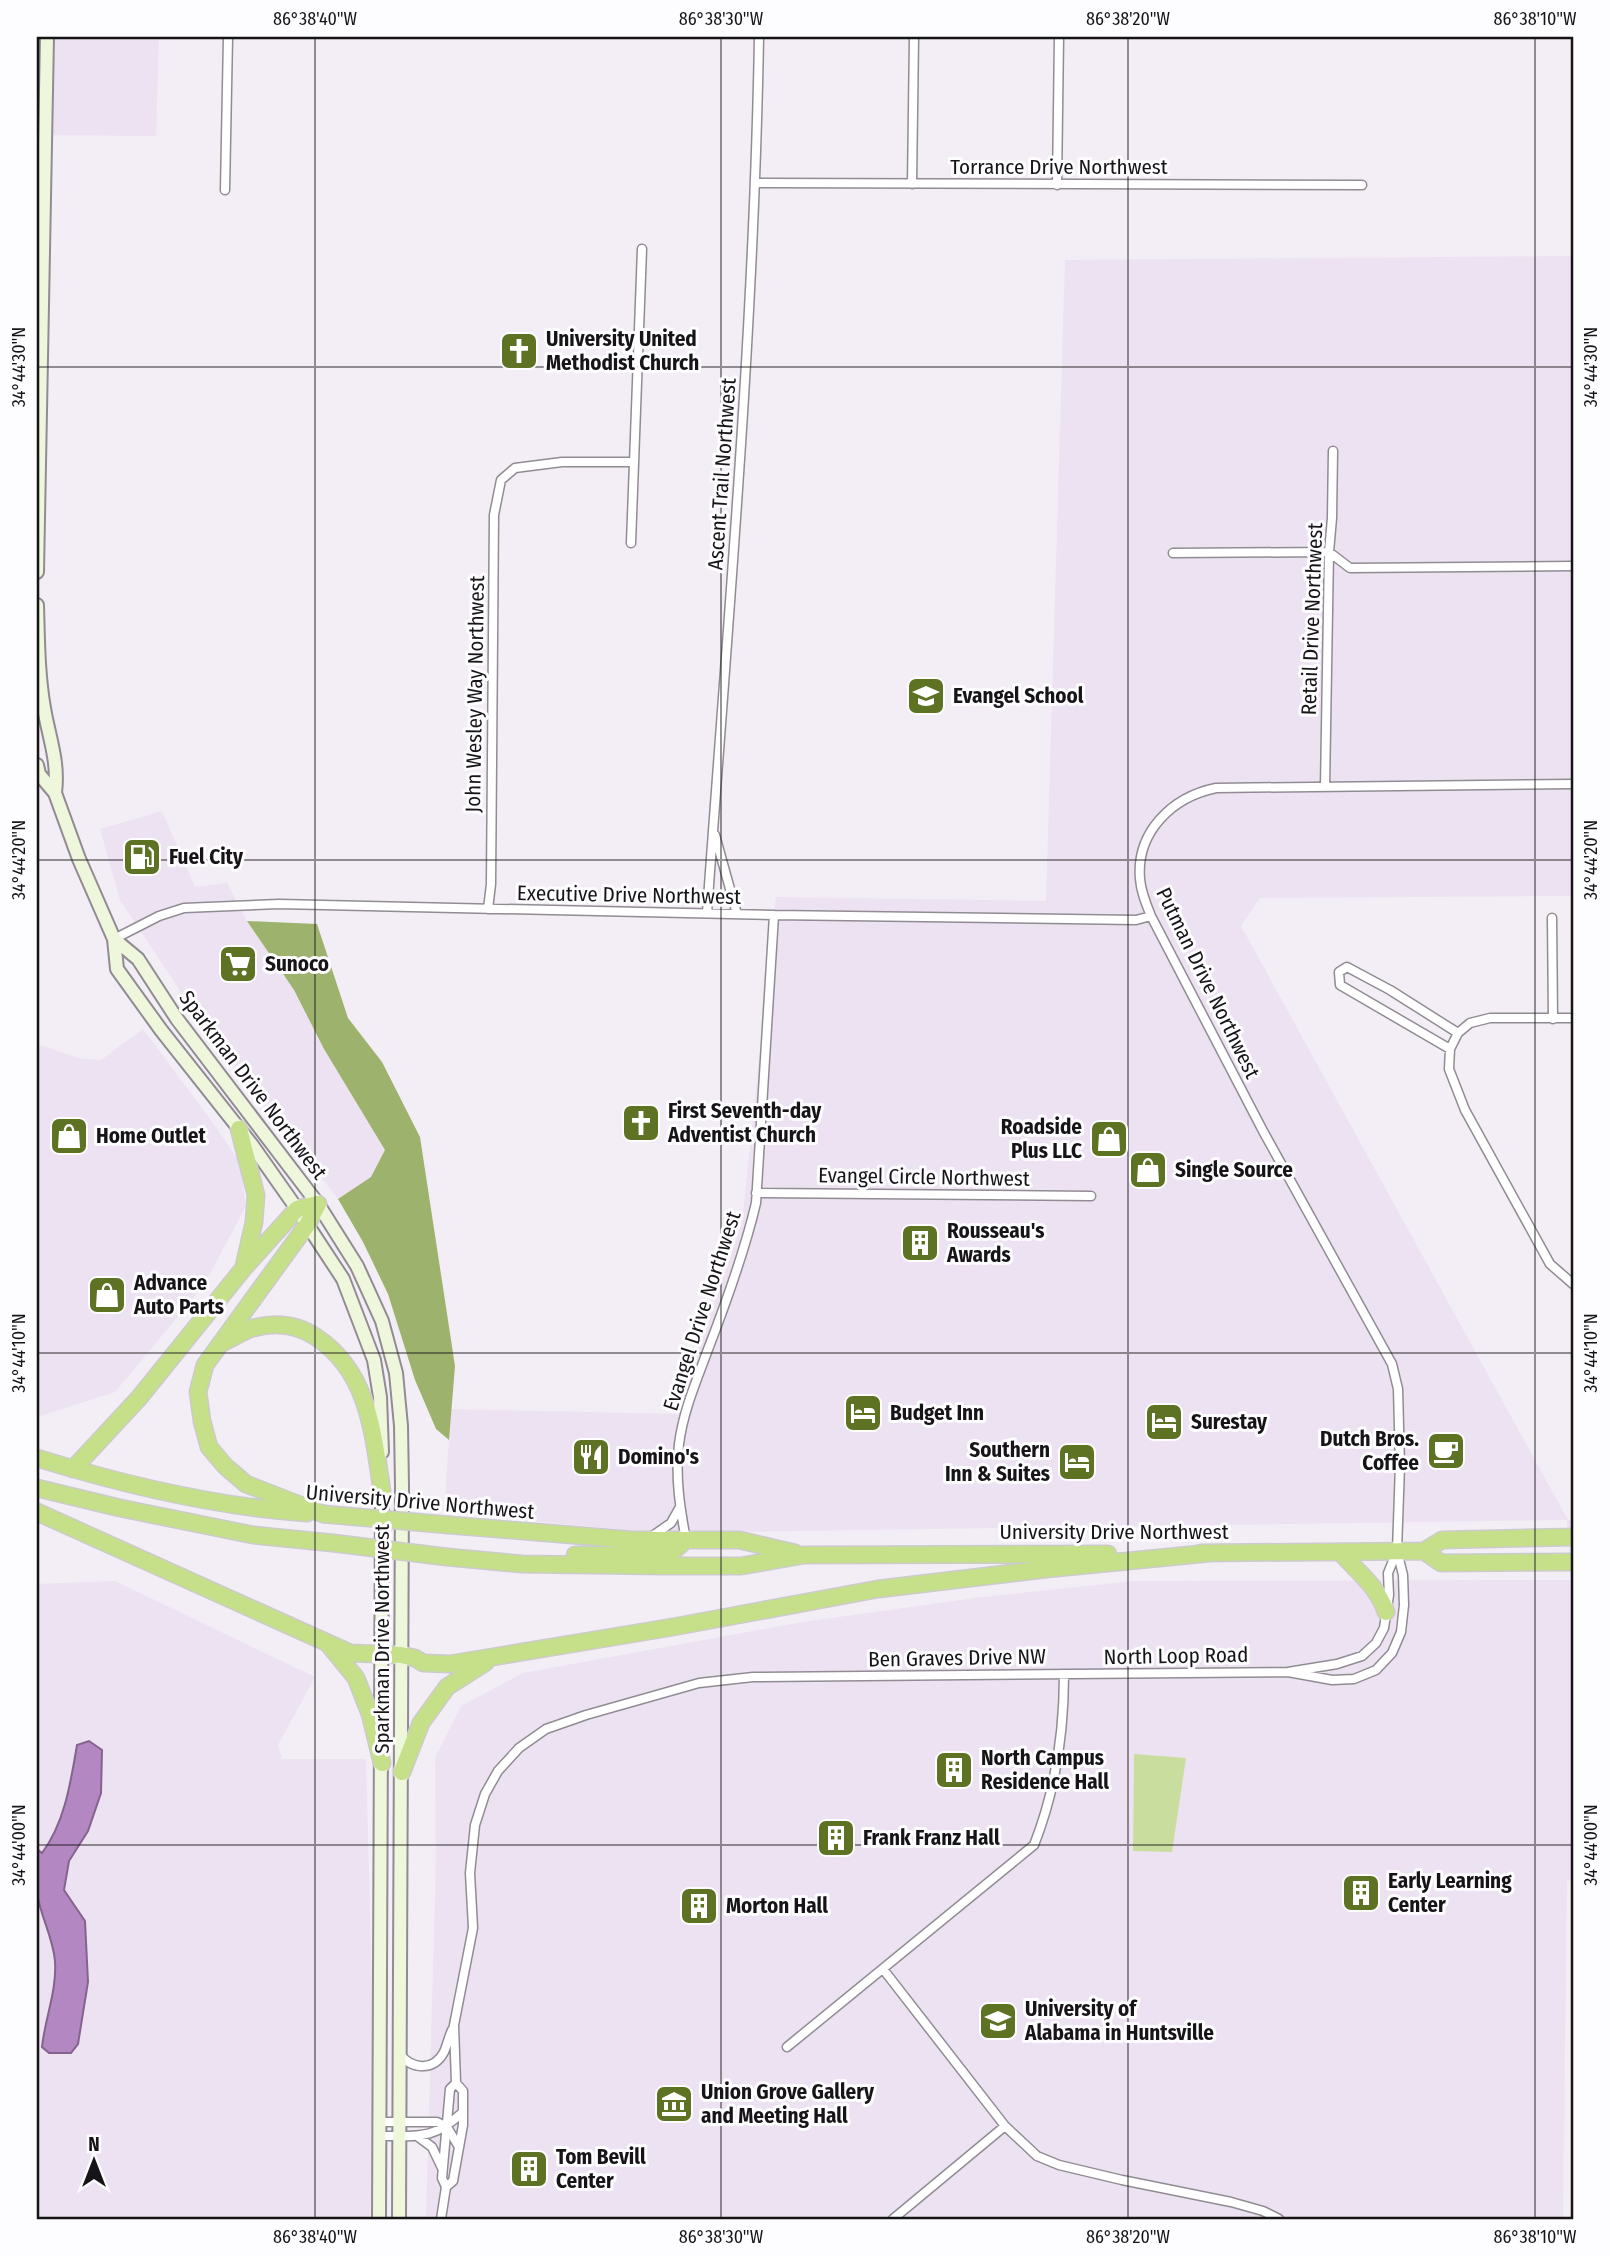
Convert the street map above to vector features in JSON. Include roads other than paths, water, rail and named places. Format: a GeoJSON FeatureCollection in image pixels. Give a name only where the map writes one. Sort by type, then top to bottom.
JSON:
{"type":"FeatureCollection","features":[{"type":"Feature","properties":{"kind":"highway"},"geometry":{"type":"LineString","coordinates":[[239,1129],[256,1195],[254,1222],[243,1269]]}},
{"type":"Feature","properties":{"kind":"highway"},"geometry":{"type":"LineString","coordinates":[[73,1469],[139,1398],[243,1269],[297,1209],[318,1204]]}},
{"type":"Feature","properties":{"kind":"highway"},"geometry":{"type":"LineString","coordinates":[[318,1204],[307,1225],[205,1365],[198,1392],[209,1447],[225,1466],[246,1484],[323,1514]]}},
{"type":"Feature","properties":{"kind":"highway"},"geometry":{"type":"LineString","coordinates":[[222,1343],[252,1328],[282,1324],[310,1332],[332,1348],[348,1367],[362,1394],[372,1428],[382,1491]]}},
{"type":"Feature","properties":{"kind":"highway","name":"University Drive Northwest"},"geometry":{"type":"LineString","coordinates":[[37,1458],[73,1469],[206,1499],[287,1511],[642,1540],[740,1540],[804,1555]]}},
{"type":"Feature","properties":{"kind":"highway","name":"University Drive Northwest"},"geometry":{"type":"LineString","coordinates":[[37,1488],[253,1535],[447,1557],[539,1564],[741,1566],[804,1555],[1424,1551],[1442,1540],[1573,1537]]}},
{"type":"Feature","properties":{"kind":"highway"},"geometry":{"type":"LineString","coordinates":[[37,1512],[350,1653],[401,1655],[423,1663],[450,1664],[673,1628],[878,1589],[1210,1553]]}},
{"type":"Feature","properties":{"kind":"highway"},"geometry":{"type":"LineString","coordinates":[[539,1564],[555,1557],[568,1556],[669,1555],[686,1540]]}},
{"type":"Feature","properties":{"kind":"highway","name":"University Drive Northwest"},"geometry":{"type":"LineString","coordinates":[[1424,1551],[1441,1563],[1573,1562]]}},
{"type":"Feature","properties":{"kind":"highway"},"geometry":{"type":"LineString","coordinates":[[1340,1552],[1363,1578],[1376,1588],[1386,1612]]}},
{"type":"Feature","properties":{"kind":"highway"},"geometry":{"type":"LineString","coordinates":[[328,1643],[356,1678],[370,1714],[382,1763]]}},
{"type":"Feature","properties":{"kind":"highway"},"geometry":{"type":"LineString","coordinates":[[402,1772],[421,1723],[447,1687],[494,1657]]}},
{"type":"Feature","properties":{"kind":"main road"},"geometry":{"type":"LineString","coordinates":[[37,572],[42,53],[47,37]]}},
{"type":"Feature","properties":{"kind":"main road","name":"Sparkman Drive Northwest"},"geometry":{"type":"LineString","coordinates":[[37,605],[38,654],[44,708],[57,773],[55,793]]}},
{"type":"Feature","properties":{"kind":"main road","name":"Sparkman Drive Northwest"},"geometry":{"type":"LineString","coordinates":[[37,765],[39,774],[55,793],[88,882],[114,939],[117,969],[297,1209],[343,1279],[374,1360],[380,1397],[382,1491],[379,2219]]}},
{"type":"Feature","properties":{"kind":"main road","name":"Sparkman Drive Northwest"},"geometry":{"type":"LineString","coordinates":[[114,939],[138,959],[177,1019],[318,1204],[357,1266],[383,1321],[396,1373],[401,1426],[399,2219]]}},
{"type":"Feature","properties":{"kind":"street"},"geometry":{"type":"LineString","coordinates":[[225,190],[228,37]]}},
{"type":"Feature","properties":{"kind":"street","name":"Ascent Trail Northwest"},"geometry":{"type":"LineString","coordinates":[[706,913],[736,529],[757,183],[759,37]]}},
{"type":"Feature","properties":{"kind":"street"},"geometry":{"type":"LineString","coordinates":[[912,184],[914,37]]}},
{"type":"Feature","properties":{"kind":"street"},"geometry":{"type":"LineString","coordinates":[[1057,184],[1059,37]]}},
{"type":"Feature","properties":{"kind":"street","name":"Torrance Drive Northwest"},"geometry":{"type":"LineString","coordinates":[[757,183],[1362,185]]}},
{"type":"Feature","properties":{"kind":"street"},"geometry":{"type":"LineString","coordinates":[[631,543],[642,249]]}},
{"type":"Feature","properties":{"kind":"street","name":"Retail Drive Northwest"},"geometry":{"type":"LineString","coordinates":[[1325,787],[1333,451]]}},
{"type":"Feature","properties":{"kind":"street","name":"John Wesley Way Northwest"},"geometry":{"type":"LineString","coordinates":[[488,909],[491,884],[494,515],[501,480],[515,468],[562,462],[633,463]]}},
{"type":"Feature","properties":{"kind":"street"},"geometry":{"type":"LineString","coordinates":[[1173,553],[1329,552],[1350,568],[1573,566]]}},
{"type":"Feature","properties":{"kind":"street","name":"Putman Drive Northwest"},"geometry":{"type":"LineString","coordinates":[[1397,1551],[1398,1389],[1392,1364],[1256,1120],[1151,916],[1142,889],[1140,863],[1146,839],[1164,814],[1202,791],[1216,788],[1573,784]]}},
{"type":"Feature","properties":{"kind":"street"},"geometry":{"type":"LineString","coordinates":[[713,828],[737,914]]}},
{"type":"Feature","properties":{"kind":"street","name":"Executive Drive Northwest"},"geometry":{"type":"LineString","coordinates":[[114,939],[159,916],[184,908],[279,904],[1126,920],[1151,916]]}},
{"type":"Feature","properties":{"kind":"street","name":"Evangel Drive Northwest"},"geometry":{"type":"LineString","coordinates":[[686,1540],[677,1469],[681,1431],[691,1394],[749,1234],[757,1193],[774,915]]}},
{"type":"Feature","properties":{"kind":"street"},"geometry":{"type":"LineString","coordinates":[[1552,918],[1553,1019]]}},
{"type":"Feature","properties":{"kind":"street"},"geometry":{"type":"LineString","coordinates":[[1451,1049],[1340,985],[1339,972],[1347,967],[1390,990],[1458,1033]]}},
{"type":"Feature","properties":{"kind":"street"},"geometry":{"type":"LineString","coordinates":[[1573,1018],[1490,1018],[1470,1023],[1458,1033],[1451,1049],[1449,1069],[1465,1110],[1550,1264],[1573,1284]]}},
{"type":"Feature","properties":{"kind":"street","name":"Evangel Circle Northwest"},"geometry":{"type":"LineString","coordinates":[[757,1193],[1091,1196]]}},
{"type":"Feature","properties":{"kind":"street"},"geometry":{"type":"LineString","coordinates":[[642,1540],[671,1523],[680,1507]]}},
{"type":"Feature","properties":{"kind":"street","name":"North Loop Road"},"geometry":{"type":"LineString","coordinates":[[1064,1674],[1288,1672],[1337,1664],[1362,1656],[1376,1643],[1384,1628],[1389,1595],[1388,1573],[1397,1551]]}},
{"type":"Feature","properties":{"kind":"street","name":"North Loop Road"},"geometry":{"type":"LineString","coordinates":[[1288,1672],[1332,1680],[1354,1679],[1376,1670],[1392,1653],[1401,1632],[1404,1605],[1403,1575],[1397,1551]]}},
{"type":"Feature","properties":{"kind":"street","name":"Ben Graves Drive NW"},"geometry":{"type":"LineString","coordinates":[[446,2187],[453,2181],[460,2149],[463,2112],[463,2091],[456,2083],[454,2025],[473,1928],[470,1873],[475,1825],[485,1794],[498,1771],[519,1748],[546,1729],[699,1683],[753,1677],[1064,1674],[1064,1713],[1048,1806],[1034,1846],[787,2047]]}},
{"type":"Feature","properties":{"kind":"street"},"geometry":{"type":"LineString","coordinates":[[883,1969],[1005,2126],[1037,2156],[1049,2162],[1122,2180],[1231,2202],[1263,2211],[1279,2219]]}},
{"type":"Feature","properties":{"kind":"street"},"geometry":{"type":"LineString","coordinates":[[400,2054],[405,2060],[418,2066],[432,2064],[443,2053],[454,2025]]}},
{"type":"Feature","properties":{"kind":"street","name":"Ben Graves Drive NW"},"geometry":{"type":"LineString","coordinates":[[442,2219],[446,2187],[442,2178],[450,2090],[456,2083]]}},
{"type":"Feature","properties":{"kind":"street"},"geometry":{"type":"LineString","coordinates":[[380,2136],[417,2136],[438,2132],[463,2112]]}},
{"type":"Feature","properties":{"kind":"street"},"geometry":{"type":"LineString","coordinates":[[380,2122],[437,2122],[447,2127],[460,2149]]}},
{"type":"Feature","properties":{"kind":"street"},"geometry":{"type":"LineString","coordinates":[[893,2219],[1005,2126]]}},
{"type":"Feature","properties":{"kind":"street"},"geometry":{"type":"LineString","coordinates":[[417,2136],[432,2147],[443,2170]]}},
{"type":"Feature","properties":{"kind":"place","name":"University United Methodist Church"},"geometry":{"type":"Point","coordinates":[519,351]}},
{"type":"Feature","properties":{"kind":"place","name":"Evangel School"},"geometry":{"type":"Point","coordinates":[926,696]}},
{"type":"Feature","properties":{"kind":"place","name":"Fuel City"},"geometry":{"type":"Point","coordinates":[142,857]}},
{"type":"Feature","properties":{"kind":"place","name":"Sunoco"},"geometry":{"type":"Point","coordinates":[238,964]}},
{"type":"Feature","properties":{"kind":"place","name":"First Seventh-day Adventist Church"},"geometry":{"type":"Point","coordinates":[641,1123]}},
{"type":"Feature","properties":{"kind":"place","name":"Home Outlet"},"geometry":{"type":"Point","coordinates":[69,1136]}},
{"type":"Feature","properties":{"kind":"place","name":"Roadside Plus LLC"},"geometry":{"type":"Point","coordinates":[1109,1139]}},
{"type":"Feature","properties":{"kind":"place","name":"Single Source"},"geometry":{"type":"Point","coordinates":[1148,1170]}},
{"type":"Feature","properties":{"kind":"place","name":"Rousseau's Awards"},"geometry":{"type":"Point","coordinates":[920,1243]}},
{"type":"Feature","properties":{"kind":"place","name":"Advance Auto Parts"},"geometry":{"type":"Point","coordinates":[107,1295]}},
{"type":"Feature","properties":{"kind":"place","name":"Budget Inn"},"geometry":{"type":"Point","coordinates":[863,1413]}},
{"type":"Feature","properties":{"kind":"place","name":"Surestay"},"geometry":{"type":"Point","coordinates":[1164,1422]}},
{"type":"Feature","properties":{"kind":"place","name":"Dutch Bros. Coffee"},"geometry":{"type":"Point","coordinates":[1446,1451]}},
{"type":"Feature","properties":{"kind":"place","name":"Domino's"},"geometry":{"type":"Point","coordinates":[591,1457]}},
{"type":"Feature","properties":{"kind":"place","name":"Southern Inn & Suites"},"geometry":{"type":"Point","coordinates":[1077,1462]}},
{"type":"Feature","properties":{"kind":"place","name":"North Campus Residence Hall"},"geometry":{"type":"Point","coordinates":[954,1770]}},
{"type":"Feature","properties":{"kind":"place","name":"Frank Franz Hall"},"geometry":{"type":"Point","coordinates":[836,1838]}},
{"type":"Feature","properties":{"kind":"place","name":"Early Learning Center"},"geometry":{"type":"Point","coordinates":[1361,1893]}},
{"type":"Feature","properties":{"kind":"place","name":"Morton Hall"},"geometry":{"type":"Point","coordinates":[699,1906]}},
{"type":"Feature","properties":{"kind":"place","name":"University of Alabama in Huntsville"},"geometry":{"type":"Point","coordinates":[998,2021]}},
{"type":"Feature","properties":{"kind":"place","name":"Union Grove Gallery and Meeting Hall"},"geometry":{"type":"Point","coordinates":[674,2104]}},
{"type":"Feature","properties":{"kind":"place","name":"Tom Bevill Center"},"geometry":{"type":"Point","coordinates":[529,2169]}}]}
